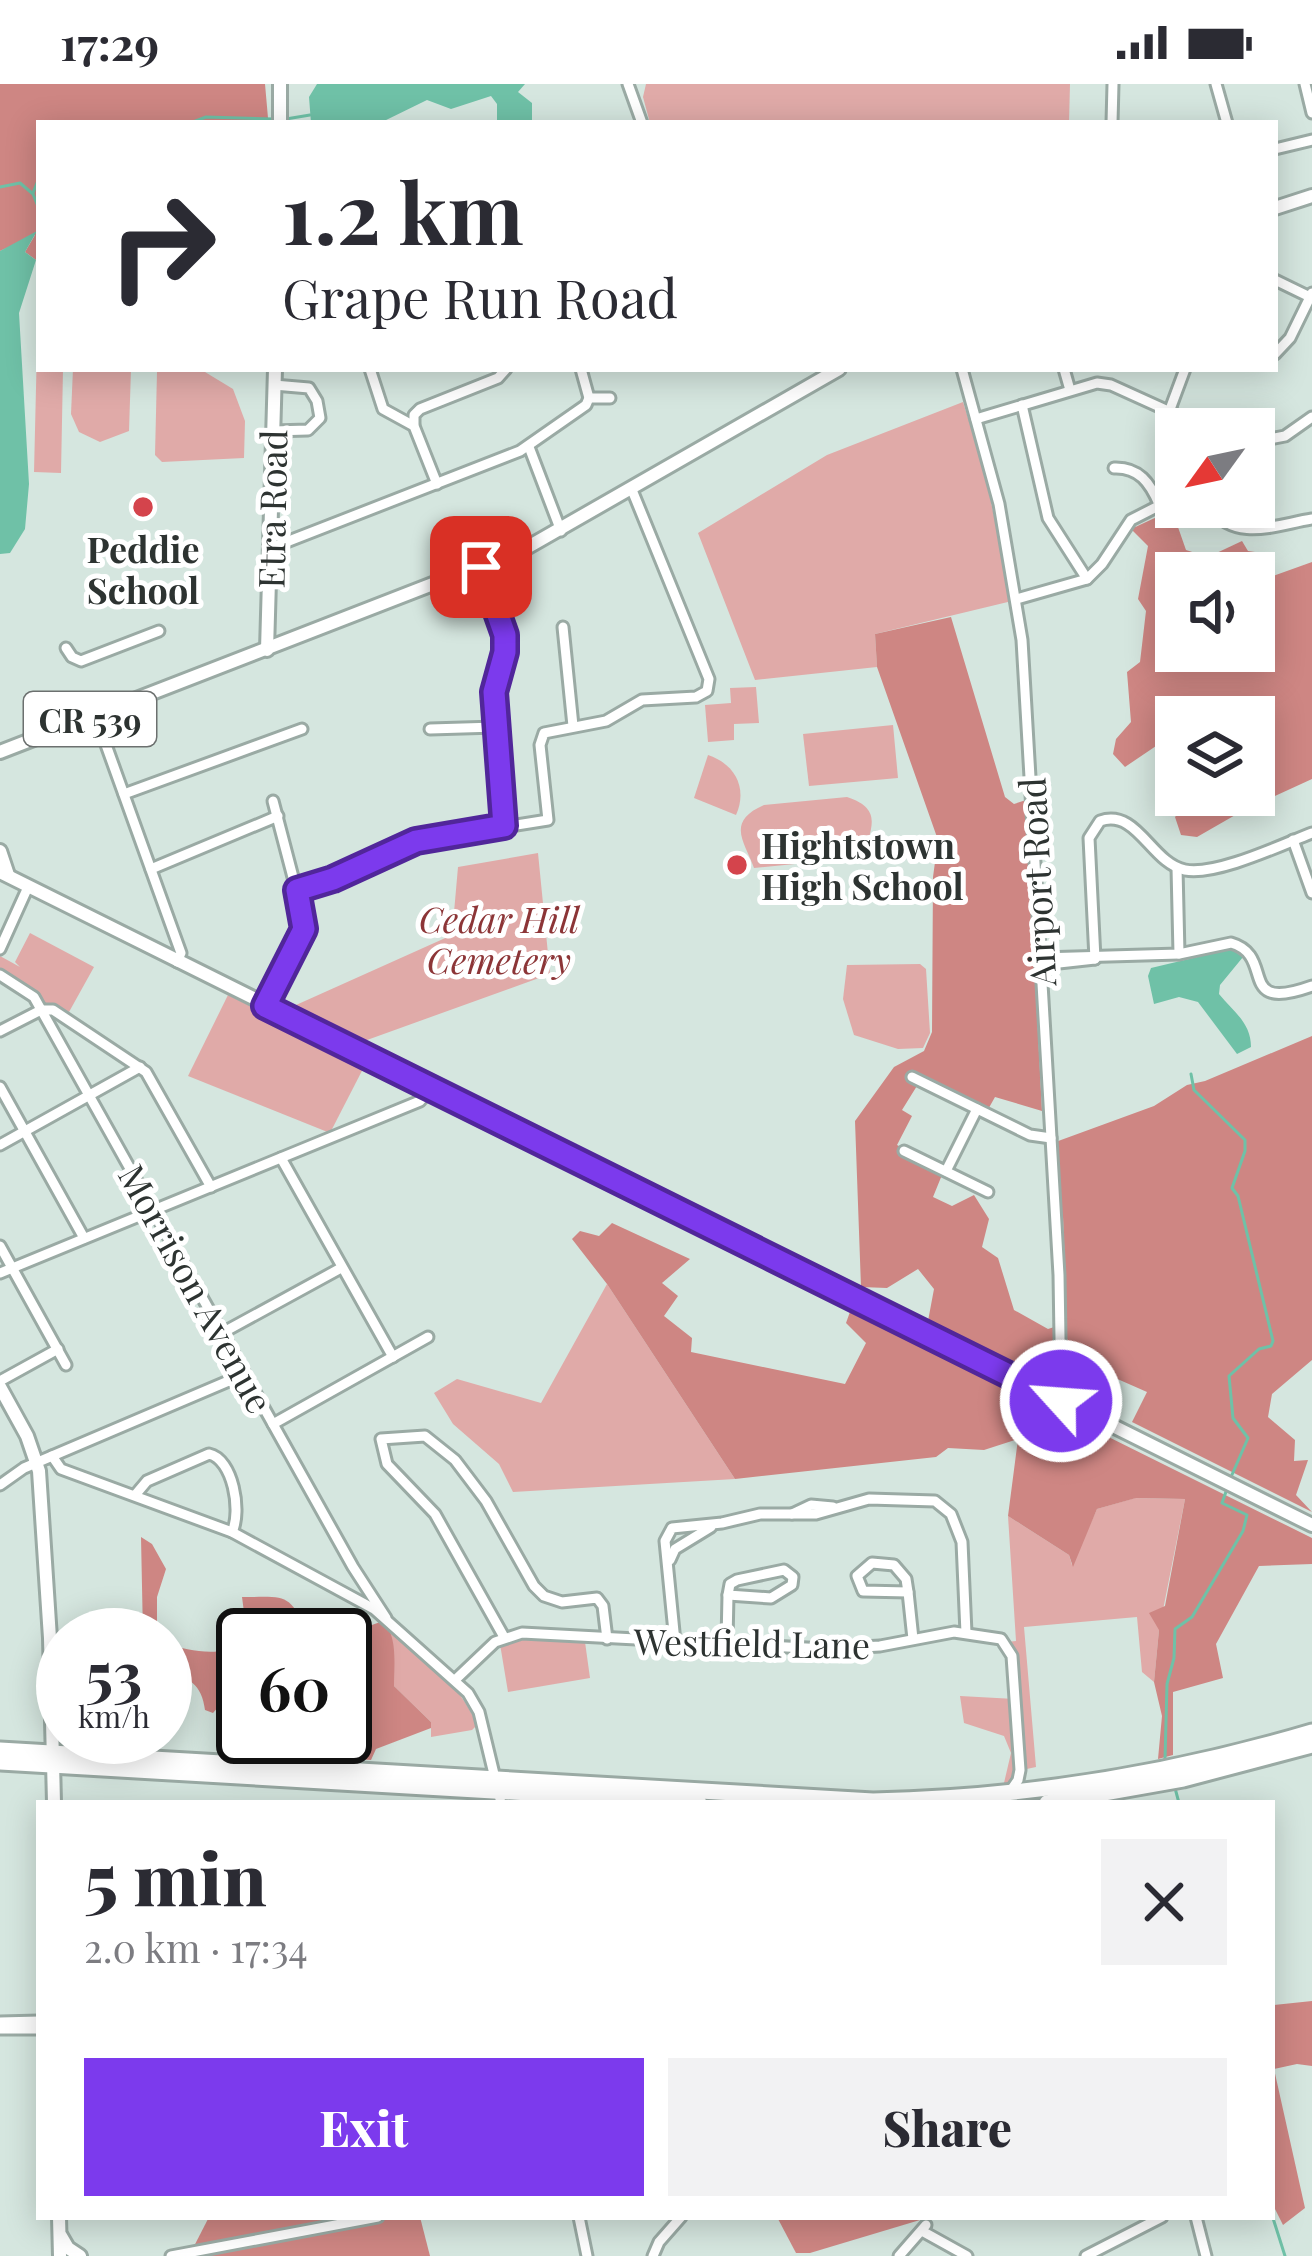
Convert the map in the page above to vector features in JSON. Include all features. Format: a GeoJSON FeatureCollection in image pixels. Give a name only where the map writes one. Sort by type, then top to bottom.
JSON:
{"type":"FeatureCollection","features":[{"type":"Feature","properties":{"kind":"highway"},"geometry":{"type":"LineString","coordinates":[[1099,1789],[1312,1732]]}},
{"type":"Feature","properties":{"kind":"highway"},"geometry":{"type":"LineString","coordinates":[[943,1800],[1041,1797],[1206,1774],[1312,1744]]}},
{"type":"Feature","properties":{"kind":"highway"},"geometry":{"type":"LineString","coordinates":[[0,1750],[36,1755]]}},
{"type":"Feature","properties":{"kind":"highway"},"geometry":{"type":"LineString","coordinates":[[0,1762],[36,1759]]}},
{"type":"Feature","properties":{"kind":"highway"},"geometry":{"type":"LineString","coordinates":[[145,1764],[649,1800]]}},
{"type":"Feature","properties":{"kind":"highway"},"geometry":{"type":"LineString","coordinates":[[498,1791],[802,1800]]}},
{"type":"Feature","properties":{"kind":"main road"},"geometry":{"type":"LineString","coordinates":[[280,84],[280,120]]}},
{"type":"Feature","properties":{"kind":"main road"},"geometry":{"type":"LineString","coordinates":[[1278,207],[1312,196]]}},
{"type":"Feature","properties":{"kind":"main road","name":"Etra Road"},"geometry":{"type":"LineString","coordinates":[[267,650],[274,372]]}},
{"type":"Feature","properties":{"kind":"main road","name":"CR 539"},"geometry":{"type":"LineString","coordinates":[[0,752],[481,567],[561,530],[834,372]]}},
{"type":"Feature","properties":{"kind":"main road"},"geometry":{"type":"LineString","coordinates":[[0,851],[4,874],[28,887],[1312,1526]]}},
{"type":"Feature","properties":{"kind":"main road"},"geometry":{"type":"LineString","coordinates":[[0,1384],[37,1463],[45,1608]]}},
{"type":"Feature","properties":{"kind":"main road"},"geometry":{"type":"LineString","coordinates":[[54,1764],[54,1800]]}},
{"type":"Feature","properties":{"kind":"main road"},"geometry":{"type":"LineString","coordinates":[[59,2222],[60,2256]]}},
{"type":"Feature","properties":{"kind":"main road"},"geometry":{"type":"LineString","coordinates":[[59,2222],[64,2244],[80,2256]]}},
{"type":"Feature","properties":{"kind":"street"},"geometry":{"type":"LineString","coordinates":[[628,84],[641,120]]}},
{"type":"Feature","properties":{"kind":"street"},"geometry":{"type":"LineString","coordinates":[[1112,120],[1113,84]]}},
{"type":"Feature","properties":{"kind":"street"},"geometry":{"type":"LineString","coordinates":[[1216,84],[1226,120]]}},
{"type":"Feature","properties":{"kind":"street"},"geometry":{"type":"LineString","coordinates":[[1305,84],[1312,113]]}},
{"type":"Feature","properties":{"kind":"street"},"geometry":{"type":"LineString","coordinates":[[1278,148],[1312,140]]}},
{"type":"Feature","properties":{"kind":"street"},"geometry":{"type":"LineString","coordinates":[[1278,281],[1311,295],[1290,338],[1278,351]]}},
{"type":"Feature","properties":{"kind":"street"},"geometry":{"type":"LineString","coordinates":[[371,372],[383,409],[415,426]]}},
{"type":"Feature","properties":{"kind":"street"},"geometry":{"type":"LineString","coordinates":[[437,484],[414,415],[503,372]]}},
{"type":"Feature","properties":{"kind":"street"},"geometry":{"type":"LineString","coordinates":[[272,548],[529,447],[586,405],[589,398],[582,372]]}},
{"type":"Feature","properties":{"kind":"street","name":"Airport Road"},"geometry":{"type":"LineString","coordinates":[[963,372],[999,504],[1017,599],[1026,686],[1063,1360],[1061,1401]]}},
{"type":"Feature","properties":{"kind":"street"},"geometry":{"type":"LineString","coordinates":[[1065,372],[1070,390]]}},
{"type":"Feature","properties":{"kind":"street"},"geometry":{"type":"LineString","coordinates":[[1170,408],[1184,372]]}},
{"type":"Feature","properties":{"kind":"street"},"geometry":{"type":"LineString","coordinates":[[976,419],[1103,383],[1160,408]]}},
{"type":"Feature","properties":{"kind":"street"},"geometry":{"type":"LineString","coordinates":[[273,431],[314,427],[320,412],[309,388],[274,385]]}},
{"type":"Feature","properties":{"kind":"street"},"geometry":{"type":"LineString","coordinates":[[589,398],[610,398]]}},
{"type":"Feature","properties":{"kind":"street"},"geometry":{"type":"LineString","coordinates":[[1022,405],[1048,518],[1087,579]]}},
{"type":"Feature","properties":{"kind":"street"},"geometry":{"type":"LineString","coordinates":[[1275,438],[1312,417]]}},
{"type":"Feature","properties":{"kind":"street"},"geometry":{"type":"LineString","coordinates":[[529,447],[561,530]]}},
{"type":"Feature","properties":{"kind":"street"},"geometry":{"type":"LineString","coordinates":[[1114,468],[1140,474],[1155,498]]}},
{"type":"Feature","properties":{"kind":"street"},"geometry":{"type":"LineString","coordinates":[[297,890],[416,841],[548,820],[540,740],[548,730],[606,721],[644,699],[700,696],[708,687],[632,490]]}},
{"type":"Feature","properties":{"kind":"street"},"geometry":{"type":"LineString","coordinates":[[1017,599],[1087,579],[1131,520],[1155,506]]}},
{"type":"Feature","properties":{"kind":"street"},"geometry":{"type":"LineString","coordinates":[[1275,525],[1312,519]]}},
{"type":"Feature","properties":{"kind":"street"},"geometry":{"type":"LineString","coordinates":[[481,567],[505,635],[505,652],[494,682],[504,826]]}},
{"type":"Feature","properties":{"kind":"street"},"geometry":{"type":"LineString","coordinates":[[563,627],[573,726]]}},
{"type":"Feature","properties":{"kind":"street"},"geometry":{"type":"LineString","coordinates":[[66,648],[81,661],[159,631]]}},
{"type":"Feature","properties":{"kind":"street"},"geometry":{"type":"LineString","coordinates":[[96,717],[181,953],[177,962]]}},
{"type":"Feature","properties":{"kind":"street"},"geometry":{"type":"LineString","coordinates":[[430,729],[496,727]]}},
{"type":"Feature","properties":{"kind":"street"},"geometry":{"type":"LineString","coordinates":[[124,794],[302,729]]}},
{"type":"Feature","properties":{"kind":"street"},"geometry":{"type":"LineString","coordinates":[[265,1006],[304,929],[274,801]]}},
{"type":"Feature","properties":{"kind":"street"},"geometry":{"type":"LineString","coordinates":[[151,869],[278,816]]}},
{"type":"Feature","properties":{"kind":"street"},"geometry":{"type":"LineString","coordinates":[[1095,958],[1089,842],[1094,825],[1107,818],[1122,820],[1178,868],[1209,869],[1312,833]]}},
{"type":"Feature","properties":{"kind":"street"},"geometry":{"type":"LineString","coordinates":[[1293,840],[1312,893]]}},
{"type":"Feature","properties":{"kind":"street"},"geometry":{"type":"LineString","coordinates":[[1178,868],[1179,954]]}},
{"type":"Feature","properties":{"kind":"street"},"geometry":{"type":"LineString","coordinates":[[0,949],[28,887]]}},
{"type":"Feature","properties":{"kind":"street"},"geometry":{"type":"LineString","coordinates":[[1041,962],[1179,954],[1234,943],[1249,954],[1270,993],[1285,995],[1312,986]]}},
{"type":"Feature","properties":{"kind":"street"},"geometry":{"type":"LineString","coordinates":[[0,975],[31,993],[41,1010]]}},
{"type":"Feature","properties":{"kind":"street"},"geometry":{"type":"LineString","coordinates":[[0,1031],[41,1010],[53,1010],[140,1067],[211,1186]]}},
{"type":"Feature","properties":{"kind":"street","name":"Morrison Avenue"},"geometry":{"type":"LineString","coordinates":[[41,1010],[386,1618]]}},
{"type":"Feature","properties":{"kind":"street"},"geometry":{"type":"LineString","coordinates":[[0,1145],[140,1067]]}},
{"type":"Feature","properties":{"kind":"street"},"geometry":{"type":"LineString","coordinates":[[911,1077],[1030,1135],[1051,1138]]}},
{"type":"Feature","properties":{"kind":"street"},"geometry":{"type":"LineString","coordinates":[[0,1087],[84,1238]]}},
{"type":"Feature","properties":{"kind":"street"},"geometry":{"type":"LineString","coordinates":[[0,1273],[421,1101],[431,1088]]}},
{"type":"Feature","properties":{"kind":"street"},"geometry":{"type":"LineString","coordinates":[[946,1172],[977,1109]]}},
{"type":"Feature","properties":{"kind":"street"},"geometry":{"type":"LineString","coordinates":[[904,1151],[988,1192]]}},
{"type":"Feature","properties":{"kind":"street"},"geometry":{"type":"LineString","coordinates":[[281,1158],[393,1357]]}},
{"type":"Feature","properties":{"kind":"street"},"geometry":{"type":"LineString","coordinates":[[0,1246],[67,1365]]}},
{"type":"Feature","properties":{"kind":"street"},"geometry":{"type":"LineString","coordinates":[[222,1334],[341,1268]]}},
{"type":"Feature","properties":{"kind":"street"},"geometry":{"type":"LineString","coordinates":[[273,1424],[428,1337]]}},
{"type":"Feature","properties":{"kind":"street"},"geometry":{"type":"LineString","coordinates":[[0,1384],[58,1349]]}},
{"type":"Feature","properties":{"kind":"street"},"geometry":{"type":"LineString","coordinates":[[0,1486],[52,1456],[245,1374]]}},
{"type":"Feature","properties":{"kind":"street"},"geometry":{"type":"LineString","coordinates":[[455,1680],[487,1647],[505,1636],[435,1514],[387,1464],[382,1439],[419,1434],[443,1449],[475,1484],[538,1592],[562,1602],[597,1598],[603,1604],[607,1639]]}},
{"type":"Feature","properties":{"kind":"street"},"geometry":{"type":"LineString","coordinates":[[136,1494],[151,1479],[217,1454],[237,1507],[232,1532]]}},
{"type":"Feature","properties":{"kind":"street"},"geometry":{"type":"LineString","coordinates":[[52,1456],[61,1469]]}},
{"type":"Feature","properties":{"kind":"street"},"geometry":{"type":"LineString","coordinates":[[37,1463],[136,1494],[232,1532],[349,1593],[386,1618],[455,1680],[479,1712],[498,1791]]}},
{"type":"Feature","properties":{"kind":"street"},"geometry":{"type":"LineString","coordinates":[[676,1642],[665,1539],[672,1528],[869,1499],[919,1498],[947,1509],[958,1527],[964,1553],[966,1633],[996,1637],[1010,1652],[1020,1770],[1016,1785],[1005,1795]]}},
{"type":"Feature","properties":{"kind":"street"},"geometry":{"type":"LineString","coordinates":[[670,1564],[675,1550],[722,1523]]}},
{"type":"Feature","properties":{"kind":"street"},"geometry":{"type":"LineString","coordinates":[[908,1592],[866,1593],[858,1585],[859,1572],[872,1563],[890,1563],[903,1576],[908,1592],[913,1640]]}},
{"type":"Feature","properties":{"kind":"street"},"geometry":{"type":"LineString","coordinates":[[349,1593],[356,1578],[353,1567]]}},
{"type":"Feature","properties":{"kind":"street"},"geometry":{"type":"LineString","coordinates":[[728,1595],[771,1598],[790,1588],[793,1577],[784,1570],[730,1584],[728,1595],[728,1641]]}},
{"type":"Feature","properties":{"kind":"street","name":"Westfield Lane"},"geometry":{"type":"LineString","coordinates":[[505,1636],[526,1633],[844,1649],[966,1633]]}},
{"type":"Feature","properties":{"kind":"street"},"geometry":{"type":"LineString","coordinates":[[1020,1770],[1041,1797]]}},
{"type":"Feature","properties":{"kind":"street"},"geometry":{"type":"LineString","coordinates":[[0,2025],[36,2025]]}},
{"type":"Feature","properties":{"kind":"street"},"geometry":{"type":"LineString","coordinates":[[171,2256],[362,2220]]}},
{"type":"Feature","properties":{"kind":"street"},"geometry":{"type":"LineString","coordinates":[[580,2220],[586,2256]]}},
{"type":"Feature","properties":{"kind":"street"},"geometry":{"type":"LineString","coordinates":[[653,2256],[678,2220]]}},
{"type":"Feature","properties":{"kind":"street"},"geometry":{"type":"LineString","coordinates":[[1086,2256],[1156,2220]]}},
{"type":"Feature","properties":{"kind":"street"},"geometry":{"type":"LineString","coordinates":[[1197,2220],[1207,2256]]}},
{"type":"Feature","properties":{"kind":"street"},"geometry":{"type":"LineString","coordinates":[[899,2256],[924,2228],[967,2256]]}},
{"type":"Feature","properties":{"kind":"green space"},"geometry":{"type":"Polygon","coordinates":[[[646,84],[1070,84],[1069,120],[649,120],[643,97],[646,84]]]}},
{"type":"Feature","properties":{"kind":"green space"},"geometry":{"type":"Polygon","coordinates":[[[36,372],[63,372],[61,473],[34,472],[36,372]]]}},
{"type":"Feature","properties":{"kind":"green space"},"geometry":{"type":"Polygon","coordinates":[[[73,372],[131,372],[129,431],[100,442],[79,432],[71,414],[73,372]]]}},
{"type":"Feature","properties":{"kind":"green space"},"geometry":{"type":"Polygon","coordinates":[[[157,372],[205,372],[233,389],[245,421],[244,458],[162,462],[155,455],[157,372]]]}},
{"type":"Feature","properties":{"kind":"green space"},"geometry":{"type":"Polygon","coordinates":[[[963,402],[984,469],[1012,601],[875,634],[877,667],[755,680],[698,533],[827,455],[963,402]]]}},
{"type":"Feature","properties":{"kind":"green space"},"geometry":{"type":"Polygon","coordinates":[[[756,687],[759,723],[734,724],[734,740],[708,742],[705,705],[731,703],[730,688],[756,687]]]}},
{"type":"Feature","properties":{"kind":"green space"},"geometry":{"type":"Polygon","coordinates":[[[893,725],[898,778],[809,786],[803,734],[893,725]]]}},
{"type":"Feature","properties":{"kind":"green space"},"geometry":{"type":"Polygon","coordinates":[[[708,755],[737,778],[736,815],[694,798],[708,755]]]}},
{"type":"Feature","properties":{"kind":"green space"},"geometry":{"type":"Polygon","coordinates":[[[847,797],[871,815],[865,857],[754,868],[741,833],[752,812],[764,805],[847,797]]]}},
{"type":"Feature","properties":{"kind":"green space","name":"Cedar Hill Cemetery"},"geometry":{"type":"Polygon","coordinates":[[[538,853],[550,974],[356,1044],[290,1012],[296,1005],[452,935],[458,867],[538,853]]]}},
{"type":"Feature","properties":{"kind":"green space"},"geometry":{"type":"Polygon","coordinates":[[[30,933],[94,967],[69,1012],[42,1005],[33,991],[0,972],[0,956],[20,967],[15,962],[30,933]]]}},
{"type":"Feature","properties":{"kind":"green space"},"geometry":{"type":"Polygon","coordinates":[[[920,964],[926,969],[930,1033],[923,1048],[898,1049],[854,1035],[843,999],[847,965],[920,964]]]}},
{"type":"Feature","properties":{"kind":"green space","name":"Cedar Hill Cemetery"},"geometry":{"type":"Polygon","coordinates":[[[228,995],[366,1063],[330,1133],[188,1076],[228,995]]]}},
{"type":"Feature","properties":{"kind":"green space"},"geometry":{"type":"Polygon","coordinates":[[[607,1284],[735,1479],[513,1492],[499,1464],[453,1424],[434,1393],[457,1379],[541,1403],[607,1284]]]}},
{"type":"Feature","properties":{"kind":"green space"},"geometry":{"type":"Polygon","coordinates":[[[1135,1498],[1185,1499],[1159,1630],[1154,1682],[1142,1672],[1137,1617],[1024,1627],[1036,1767],[1022,1770],[1020,1781],[1004,1783],[1011,1753],[1004,1736],[964,1723],[960,1696],[1015,1699],[1007,1642],[1016,1641],[1008,1516],[1069,1555],[1072,1565],[1097,1509],[1135,1498]]]}},
{"type":"Feature","properties":{"kind":"green space"},"geometry":{"type":"Polygon","coordinates":[[[390,1627],[461,1696],[477,1725],[472,1730],[431,1737],[431,1722],[394,1686],[390,1627]]]}},
{"type":"Feature","properties":{"kind":"green space"},"geometry":{"type":"Polygon","coordinates":[[[536,1637],[585,1642],[590,1678],[508,1692],[500,1644],[536,1637]]]}},
{"type":"Feature","properties":{"kind":"shaded area"},"geometry":{"type":"Polygon","coordinates":[[[0,84],[265,84],[268,118],[260,120],[36,120],[36,260],[25,252],[35,235],[0,251],[0,84]]]}},
{"type":"Feature","properties":{"kind":"shaded area"},"geometry":{"type":"Polygon","coordinates":[[[317,84],[525,84],[518,92],[532,103],[532,120],[497,120],[497,104],[491,96],[451,109],[427,100],[386,120],[311,120],[309,97],[317,84]]]}},
{"type":"Feature","properties":{"kind":"shaded area"},"geometry":{"type":"Polygon","coordinates":[[[36,232],[25,252],[36,260],[19,313],[29,484],[25,529],[10,553],[0,554],[0,251],[36,232]]]}},
{"type":"Feature","properties":{"kind":"shaded area"},"geometry":{"type":"Polygon","coordinates":[[[1155,518],[1155,528],[1178,528],[1186,550],[1192,552],[1155,552],[1155,672],[1275,672],[1275,575],[1312,562],[1312,779],[1275,796],[1275,696],[1155,696],[1155,747],[1125,767],[1113,754],[1116,739],[1131,722],[1127,672],[1140,662],[1146,611],[1138,599],[1148,546],[1131,529],[1155,518]]]}},
{"type":"Feature","properties":{"kind":"shaded area"},"geometry":{"type":"Polygon","coordinates":[[[1242,541],[1248,551],[1255,552],[1219,552],[1242,541]]]}},
{"type":"Feature","properties":{"kind":"shaded area"},"geometry":{"type":"Polygon","coordinates":[[[951,617],[1005,797],[1014,804],[1026,800],[1042,1111],[995,1097],[986,1113],[920,1081],[902,1110],[912,1116],[897,1145],[944,1170],[933,1197],[952,1206],[974,1195],[989,1219],[982,1247],[998,1258],[1014,1310],[1048,1329],[1067,1323],[1063,1217],[1056,1216],[1050,1144],[1154,1106],[1187,1085],[1312,1036],[1312,1360],[1272,1394],[1268,1417],[1295,1440],[1294,1461],[1308,1460],[1296,1495],[1312,1512],[1132,1422],[1147,1392],[1072,1359],[1033,1377],[928,1321],[934,1289],[918,1269],[887,1288],[861,1287],[855,1121],[894,1067],[924,1051],[932,1032],[933,877],[938,840],[877,667],[875,634],[951,617]]]}},
{"type":"Feature","properties":{"kind":"shaded area"},"geometry":{"type":"Polygon","coordinates":[[[1234,816],[1197,837],[1181,835],[1175,817],[1234,816]]]}},
{"type":"Feature","properties":{"kind":"shaded area"},"geometry":{"type":"Polygon","coordinates":[[[1231,949],[1243,957],[1220,985],[1219,994],[1248,1031],[1251,1047],[1237,1054],[1198,1002],[1179,997],[1154,1004],[1148,976],[1151,968],[1231,949]]]}},
{"type":"Feature","properties":{"kind":"shaded area"},"geometry":{"type":"Polygon","coordinates":[[[612,1223],[690,1259],[662,1283],[678,1296],[664,1316],[692,1338],[691,1352],[845,1384],[866,1343],[846,1323],[851,1309],[1312,1538],[1312,1564],[1259,1566],[1216,1644],[1223,1678],[1173,1692],[1173,1755],[1158,1759],[1162,1716],[1154,1682],[1159,1630],[1149,1613],[1165,1606],[1185,1499],[1136,1498],[1097,1509],[1073,1567],[1069,1555],[1008,1516],[1018,1439],[984,1450],[948,1448],[936,1457],[735,1479],[607,1284],[572,1239],[580,1231],[599,1236],[612,1223]]]}},
{"type":"Feature","properties":{"kind":"shaded area"},"geometry":{"type":"Polygon","coordinates":[[[141,1537],[152,1544],[166,1569],[157,1608],[142,1608],[141,1537]]]}},
{"type":"Feature","properties":{"kind":"shaded area"},"geometry":{"type":"Polygon","coordinates":[[[242,1597],[284,1600],[294,1608],[243,1608],[242,1597]]]}},
{"type":"Feature","properties":{"kind":"shaded area"},"geometry":{"type":"Polygon","coordinates":[[[383,1621],[393,1643],[394,1686],[431,1722],[431,1728],[376,1749],[372,1758],[372,1625],[383,1621]]]}},
{"type":"Feature","properties":{"kind":"shaded area"},"geometry":{"type":"Polygon","coordinates":[[[192,1649],[215,1652],[213,1713],[205,1710],[192,1682],[192,1649]]]}},
{"type":"Feature","properties":{"kind":"shaded area"},"geometry":{"type":"Polygon","coordinates":[[[1312,2001],[1312,2066],[1275,2069],[1275,2005],[1312,2001]]]}},
{"type":"Feature","properties":{"kind":"shaded area"},"geometry":{"type":"Polygon","coordinates":[[[1275,2073],[1305,2208],[1283,2225],[1275,2209],[1275,2073]]]}},
{"type":"Feature","properties":{"kind":"shaded area"},"geometry":{"type":"Polygon","coordinates":[[[207,2220],[421,2220],[430,2256],[189,2256],[207,2220]]]}},
{"type":"Feature","properties":{"kind":"shaded area"},"geometry":{"type":"Polygon","coordinates":[[[779,2220],[920,2220],[810,2253],[796,2253],[779,2220]]]}},
{"type":"Feature","properties":{"kind":"waterway"},"geometry":{"type":"LineString","coordinates":[[286,119],[310,115]]}},
{"type":"Feature","properties":{"kind":"waterway"},"geometry":{"type":"LineString","coordinates":[[198,120],[273,119]]}},
{"type":"Feature","properties":{"kind":"waterway"},"geometry":{"type":"LineString","coordinates":[[0,187],[20,183],[36,202]]}},
{"type":"Feature","properties":{"kind":"waterway"},"geometry":{"type":"LineString","coordinates":[[33,193],[36,186]]}},
{"type":"Feature","properties":{"kind":"waterway"},"geometry":{"type":"LineString","coordinates":[[1191,1074],[1194,1090],[1245,1140],[1232,1188],[1238,1196],[1273,1341],[1229,1376],[1233,1418],[1248,1438],[1231,1477]]}},
{"type":"Feature","properties":{"kind":"waterway"},"geometry":{"type":"LineString","coordinates":[[1165,1759],[1167,1684],[1175,1629],[1192,1617],[1243,1531],[1247,1515],[1222,1503],[1228,1486]]}},
{"type":"Feature","properties":{"kind":"waterway"},"geometry":{"type":"LineString","coordinates":[[1175,1788],[1178,1800]]}},
{"type":"Feature","properties":{"kind":"waterway"},"geometry":{"type":"LineString","coordinates":[[1274,2220],[1285,2256]]}},
{"type":"Feature","properties":{"kind":"place","name":"Peddie School"},"geometry":{"type":"Point","coordinates":[143,507]}},
{"type":"Feature","properties":{"kind":"place","name":"Hightstown High School"},"geometry":{"type":"Point","coordinates":[737,865]}},
{"type":"Feature","properties":{"kind":"route"},"geometry":{"type":"LineString","coordinates":[[481,567],[505,635],[494,692],[504,826],[416,841],[297,890],[303,935],[265,1006],[1061,1401]]}}]}
